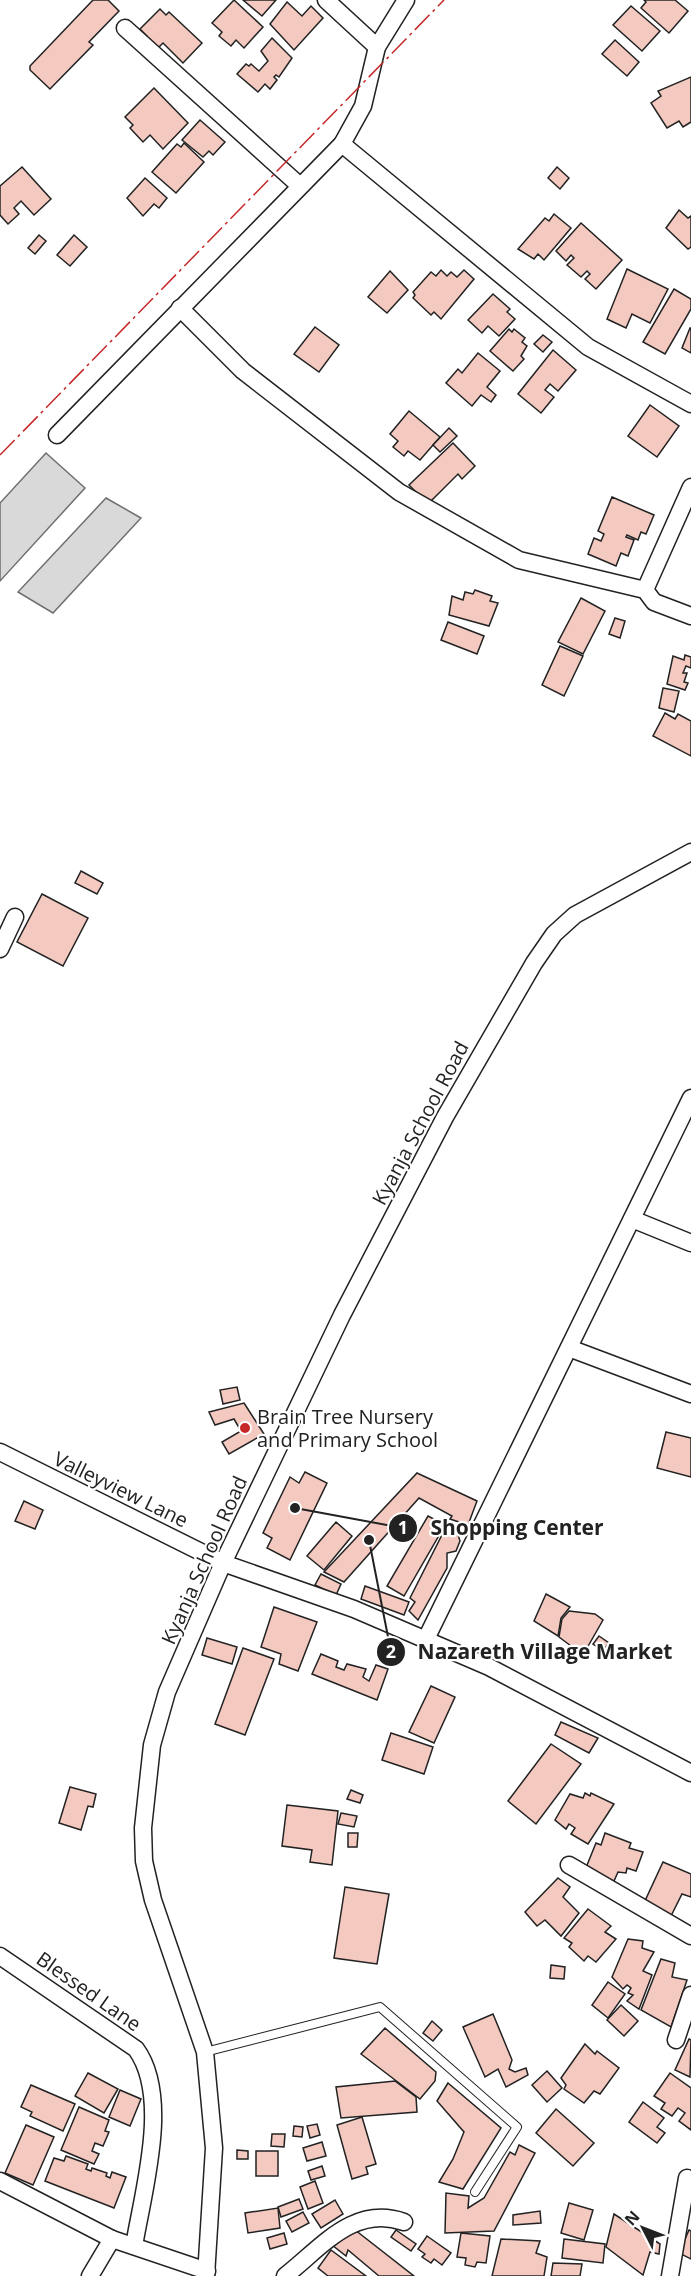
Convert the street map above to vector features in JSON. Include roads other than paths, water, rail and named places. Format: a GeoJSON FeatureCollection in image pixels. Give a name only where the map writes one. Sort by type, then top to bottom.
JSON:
{"type":"FeatureCollection","features":[{"type":"Feature","properties":{"kind":"street"},"geometry":{"type":"LineString","coordinates":[[326,0],[377,47]]}},
{"type":"Feature","properties":{"kind":"street"},"geometry":{"type":"LineString","coordinates":[[57,435],[342,144],[363,106],[377,47],[406,0]]}},
{"type":"Feature","properties":{"kind":"street"},"geometry":{"type":"LineString","coordinates":[[125,28],[300,186]]}},
{"type":"Feature","properties":{"kind":"street"},"geometry":{"type":"LineString","coordinates":[[342,144],[588,346],[691,404]]}},
{"type":"Feature","properties":{"kind":"street"},"geometry":{"type":"LineString","coordinates":[[180,308],[243,371],[399,492],[519,560],[645,590],[654,602],[691,616]]}},
{"type":"Feature","properties":{"kind":"street"},"geometry":{"type":"LineString","coordinates":[[645,590],[691,488]]}},
{"type":"Feature","properties":{"kind":"street","name":"Kyanja School Road"},"geometry":{"type":"LineString","coordinates":[[206,2273],[214,2148],[205,2052],[153,1900],[144,1861],[143,1828],[152,1745],[167,1692],[223,1563],[347,1305],[445,1117],[534,963],[554,934],[575,915],[691,852]]}},
{"type":"Feature","properties":{"kind":"street"},"geometry":{"type":"LineString","coordinates":[[0,949],[15,917]]}},
{"type":"Feature","properties":{"kind":"street"},"geometry":{"type":"LineString","coordinates":[[426,1639],[691,1098]]}},
{"type":"Feature","properties":{"kind":"street"},"geometry":{"type":"LineString","coordinates":[[632,1219],[691,1243]]}},
{"type":"Feature","properties":{"kind":"street"},"geometry":{"type":"LineString","coordinates":[[568,1348],[691,1394]]}},
{"type":"Feature","properties":{"kind":"street","name":"Valleyview Lane"},"geometry":{"type":"LineString","coordinates":[[0,1452],[223,1563],[354,1610],[489,1667],[691,1773]]}},
{"type":"Feature","properties":{"kind":"street"},"geometry":{"type":"LineString","coordinates":[[569,1865],[691,1936]]}},
{"type":"Feature","properties":{"kind":"street","name":"Blessed Lane"},"geometry":{"type":"LineString","coordinates":[[0,1956],[136,2049],[148,2070],[153,2114],[151,2140],[134,2246]]}},
{"type":"Feature","properties":{"kind":"street"},"geometry":{"type":"LineString","coordinates":[[676,2040],[691,1995]]}},
{"type":"Feature","properties":{"kind":"street"},"geometry":{"type":"LineString","coordinates":[[670,2276],[687,2178]]}},
{"type":"Feature","properties":{"kind":"street"},"geometry":{"type":"LineString","coordinates":[[0,2181],[112,2239],[206,2273]]}},
{"type":"Feature","properties":{"kind":"street"},"geometry":{"type":"LineString","coordinates":[[285,2276],[344,2228],[358,2220],[377,2216],[404,2222]]}},
{"type":"Feature","properties":{"kind":"street"},"geometry":{"type":"LineString","coordinates":[[90,2276],[112,2239]]}},
{"type":"Feature","properties":{"kind":"lane"},"geometry":{"type":"LineString","coordinates":[[205,2052],[380,2007],[517,2127],[475,2192]]}},
{"type":"Feature","properties":{"kind":"place","name":"Brain Tree Nursery and Primary School"},"geometry":{"type":"Point","coordinates":[245,1428]}},
{"type":"Feature","properties":{"kind":"place","name":"Shopping Center"},"geometry":{"type":"Point","coordinates":[295,1508]}},
{"type":"Feature","properties":{"kind":"place","name":"Nazareth Village Market"},"geometry":{"type":"Point","coordinates":[369,1540]}}]}
